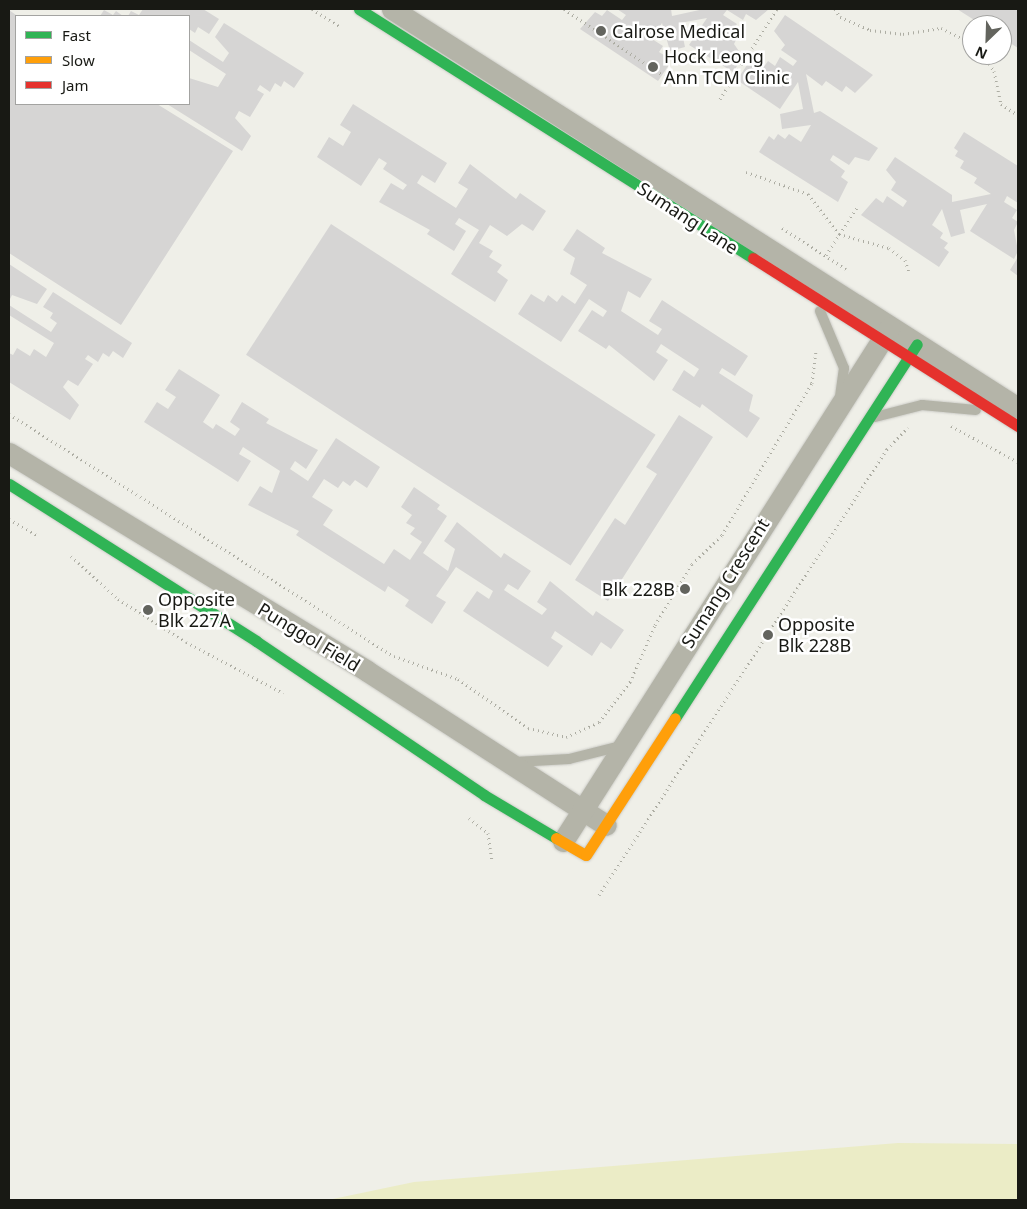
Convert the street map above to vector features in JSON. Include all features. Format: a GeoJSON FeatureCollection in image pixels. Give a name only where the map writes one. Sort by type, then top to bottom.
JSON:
{"type":"FeatureCollection","features":[{"type":"Feature","properties":{"kind":"street","name":"Sumang Lane"},"geometry":{"type":"LineString","coordinates":[[359,9],[810,296],[887,334]]}},
{"type":"Feature","properties":{"kind":"street","name":"Sumang Lane"},"geometry":{"type":"LineString","coordinates":[[392,9],[887,334],[1018,426]]}},
{"type":"Feature","properties":{"kind":"street","name":"Sumang Crescent"},"geometry":{"type":"LineString","coordinates":[[563,841],[839,404],[887,334]]}},
{"type":"Feature","properties":{"kind":"street","name":"Sumang Lane"},"geometry":{"type":"LineString","coordinates":[[912,351],[1018,408]]}},
{"type":"Feature","properties":{"kind":"street","name":"Sumang Crescent"},"geometry":{"type":"LineString","coordinates":[[586,855],[912,351]]}},
{"type":"Feature","properties":{"kind":"street","name":"Punggol Field"},"geometry":{"type":"LineString","coordinates":[[9,453],[508,762],[606,825]]}},
{"type":"Feature","properties":{"kind":"street","name":"Punggol Field"},"geometry":{"type":"LineString","coordinates":[[9,484],[256,641],[484,795],[586,855]]}},
{"type":"Feature","properties":{"kind":"lane"},"geometry":{"type":"LineString","coordinates":[[810,296],[830,326],[844,368],[839,404]]}},
{"type":"Feature","properties":{"kind":"lane"},"geometry":{"type":"LineString","coordinates":[[869,419],[922,405],[997,413]]}},
{"type":"Feature","properties":{"kind":"lane"},"geometry":{"type":"LineString","coordinates":[[508,762],[568,759],[624,745]]}},
{"type":"Feature","properties":{"kind":"path"},"geometry":{"type":"LineString","coordinates":[[312,9],[342,28]]}},
{"type":"Feature","properties":{"kind":"path"},"geometry":{"type":"LineString","coordinates":[[564,9],[664,76]]}},
{"type":"Feature","properties":{"kind":"path"},"geometry":{"type":"LineString","coordinates":[[720,99],[777,9]]}},
{"type":"Feature","properties":{"kind":"path"},"geometry":{"type":"LineString","coordinates":[[834,9],[840,17],[870,30],[903,34],[941,28],[962,38]]}},
{"type":"Feature","properties":{"kind":"path"},"geometry":{"type":"LineString","coordinates":[[990,65],[994,71],[1001,104],[1018,115]]}},
{"type":"Feature","properties":{"kind":"path"},"geometry":{"type":"LineString","coordinates":[[746,172],[808,194],[839,234],[889,248],[905,260],[909,272]]}},
{"type":"Feature","properties":{"kind":"path"},"geometry":{"type":"LineString","coordinates":[[826,255],[858,206]]}},
{"type":"Feature","properties":{"kind":"path"},"geometry":{"type":"LineString","coordinates":[[9,414],[394,656],[458,679],[528,728],[566,737],[599,722],[630,682],[655,625],[692,564],[722,535],[812,383],[818,355],[814,341]]}},
{"type":"Feature","properties":{"kind":"path"},"geometry":{"type":"LineString","coordinates":[[942,424],[954,427],[1018,462]]}},
{"type":"Feature","properties":{"kind":"path"},"geometry":{"type":"LineString","coordinates":[[599,895],[887,450],[908,426],[915,425]]}},
{"type":"Feature","properties":{"kind":"path"},"geometry":{"type":"LineString","coordinates":[[9,519],[47,540]]}},
{"type":"Feature","properties":{"kind":"path"},"geometry":{"type":"LineString","coordinates":[[63,549],[125,604],[291,698]]}},
{"type":"Feature","properties":{"kind":"path"},"geometry":{"type":"LineString","coordinates":[[466,816],[488,833],[492,860]]}},
{"type":"Feature","properties":{"kind":"green space"},"geometry":{"type":"Polygon","coordinates":[[[898,1143],[1018,1144],[1018,1200],[328,1200],[414,1182],[898,1143]]]}},
{"type":"Feature","properties":{"kind":"building"},"geometry":{"type":"Polygon","coordinates":[[[143,9],[203,9],[219,19],[209,34],[198,27],[195,33],[190,30],[190,15],[139,15],[143,9]]]}},
{"type":"Feature","properties":{"kind":"building"},"geometry":{"type":"Polygon","coordinates":[[[617,9],[671,9],[672,16],[704,9],[769,9],[756,20],[746,14],[743,20],[727,10],[723,15],[737,24],[731,32],[738,36],[734,44],[743,57],[733,72],[689,45],[707,18],[680,23],[685,47],[670,51],[662,23],[652,39],[663,46],[659,52],[667,57],[664,62],[669,65],[658,81],[580,29],[595,12],[602,16],[607,10],[622,20],[626,15],[617,9]]]}},
{"type":"Feature","properties":{"kind":"building"},"geometry":{"type":"Polygon","coordinates":[[[957,9],[1018,9],[1018,48],[1012,44],[1012,15],[966,15],[957,9]]]}},
{"type":"Feature","properties":{"kind":"building"},"geometry":{"type":"Polygon","coordinates":[[[9,10],[16,15],[15,105],[159,105],[233,151],[121,325],[9,253],[9,10]]]}},
{"type":"Feature","properties":{"kind":"building"},"geometry":{"type":"Polygon","coordinates":[[[104,10],[113,15],[101,15],[104,10]]]}},
{"type":"Feature","properties":{"kind":"building"},"geometry":{"type":"Polygon","coordinates":[[[116,11],[122,15],[113,15],[116,11]]]}},
{"type":"Feature","properties":{"kind":"building"},"geometry":{"type":"Polygon","coordinates":[[[131,11],[139,15],[129,15],[131,11]]]}},
{"type":"Feature","properties":{"kind":"building"},"geometry":{"type":"Polygon","coordinates":[[[785,15],[873,75],[855,93],[846,86],[842,92],[826,81],[822,86],[806,74],[814,113],[820,111],[878,148],[869,161],[855,157],[849,165],[833,155],[830,160],[845,171],[841,177],[848,182],[838,202],[759,152],[769,136],[774,140],[778,134],[785,139],[789,134],[801,142],[811,125],[782,129],[780,114],[803,109],[798,82],[780,109],[737,80],[747,65],[763,68],[768,61],[775,66],[780,57],[793,66],[797,61],[781,50],[785,45],[774,31],[785,15]]]}},
{"type":"Feature","properties":{"kind":"building"},"geometry":{"type":"Polygon","coordinates":[[[224,23],[304,73],[294,88],[284,81],[281,87],[275,83],[270,92],[260,85],[257,90],[264,94],[250,117],[239,111],[235,118],[251,136],[242,151],[169,105],[190,105],[190,78],[218,87],[226,74],[190,51],[190,41],[223,62],[229,53],[215,37],[224,23]]]}},
{"type":"Feature","properties":{"kind":"building"},"geometry":{"type":"Polygon","coordinates":[[[353,104],[447,163],[435,183],[422,175],[417,183],[456,208],[468,189],[458,183],[470,164],[516,199],[520,193],[546,211],[533,231],[522,224],[507,236],[490,225],[479,243],[493,251],[489,257],[502,265],[497,272],[508,280],[495,302],[451,274],[479,230],[459,218],[455,224],[466,231],[454,251],[427,234],[430,230],[379,202],[391,183],[403,190],[407,185],[383,169],[387,163],[379,158],[361,186],[317,157],[329,137],[343,146],[351,132],[340,125],[353,104]]]}},
{"type":"Feature","properties":{"kind":"building"},"geometry":{"type":"Polygon","coordinates":[[[964,132],[1018,166],[1018,203],[1007,196],[1004,202],[1017,210],[1012,218],[1018,222],[1014,230],[1018,251],[1014,259],[970,231],[987,204],[960,210],[965,233],[951,237],[942,209],[932,225],[943,233],[940,238],[948,243],[944,248],[949,252],[939,267],[861,215],[876,198],[883,203],[887,196],[903,207],[907,201],[891,190],[896,182],[886,170],[895,157],[952,195],[952,202],[991,194],[974,183],[977,178],[960,168],[964,161],[955,156],[958,151],[954,148],[964,132]]]}},
{"type":"Feature","properties":{"kind":"building"},"geometry":{"type":"Polygon","coordinates":[[[331,224],[656,435],[571,566],[246,355],[331,224]]]}},
{"type":"Feature","properties":{"kind":"building"},"geometry":{"type":"Polygon","coordinates":[[[577,229],[605,248],[602,253],[652,279],[640,298],[628,291],[621,311],[658,335],[662,329],[649,321],[662,300],[748,356],[735,376],[722,368],[719,373],[753,395],[749,411],[760,418],[747,438],[702,404],[700,408],[672,390],[684,370],[694,377],[699,369],[661,344],[656,352],[668,360],[654,381],[609,345],[606,349],[578,331],[592,310],[603,317],[607,311],[589,299],[561,342],[518,314],[531,294],[544,302],[548,295],[557,302],[562,295],[575,304],[587,285],[570,274],[575,258],[563,250],[577,229]]]}},
{"type":"Feature","properties":{"kind":"building"},"geometry":{"type":"Polygon","coordinates":[[[1018,257],[1018,276],[1010,270],[1018,257]]]}},
{"type":"Feature","properties":{"kind":"building"},"geometry":{"type":"Polygon","coordinates":[[[9,264],[47,289],[37,304],[12,295],[9,301],[9,264]]]}},
{"type":"Feature","properties":{"kind":"building"},"geometry":{"type":"Polygon","coordinates":[[[53,292],[132,343],[123,358],[113,351],[109,357],[103,353],[98,362],[88,355],[85,359],[93,364],[78,386],[68,380],[63,387],[79,405],[70,420],[9,382],[9,353],[13,355],[17,348],[30,356],[34,349],[46,357],[54,343],[9,315],[9,305],[51,332],[57,323],[50,318],[53,313],[43,307],[53,292]]]}},
{"type":"Feature","properties":{"kind":"building"},"geometry":{"type":"Polygon","coordinates":[[[179,369],[220,395],[203,422],[213,429],[216,424],[235,436],[240,429],[230,422],[242,402],[269,419],[266,423],[318,450],[306,469],[295,461],[290,469],[308,481],[336,438],[380,467],[367,488],[355,480],[350,486],[343,481],[338,488],[324,479],[312,497],[333,510],[323,525],[384,564],[394,549],[410,560],[422,542],[410,534],[415,528],[406,523],[412,515],[401,507],[414,487],[440,505],[437,509],[447,516],[423,553],[448,571],[455,549],[444,541],[457,522],[501,558],[504,553],[531,571],[518,590],[508,584],[504,590],[542,615],[547,609],[537,602],[550,581],[593,616],[596,611],[624,630],[611,649],[601,642],[592,656],[555,631],[551,638],[563,646],[548,667],[463,611],[477,591],[489,599],[493,591],[456,567],[436,596],[446,602],[432,624],[405,606],[409,600],[388,586],[385,592],[296,535],[299,531],[248,505],[260,486],[272,493],[280,471],[243,447],[239,454],[251,461],[238,482],[144,422],[157,402],[168,409],[176,397],[165,390],[179,369]]]}},
{"type":"Feature","properties":{"kind":"building"},"geometry":{"type":"Polygon","coordinates":[[[679,415],[713,437],[608,601],[575,580],[615,518],[625,525],[657,474],[646,467],[679,415]]]}},
{"type":"Feature","properties":{"kind":"traffic: fast"},"geometry":{"type":"LineString","coordinates":[[359,9],[753,258]]}},
{"type":"Feature","properties":{"kind":"traffic: fast"},"geometry":{"type":"LineString","coordinates":[[675,718],[917,344]]}},
{"type":"Feature","properties":{"kind":"traffic: fast"},"geometry":{"type":"LineString","coordinates":[[9,484],[256,641],[484,795],[556,838]]}},
{"type":"Feature","properties":{"kind":"traffic: slow"},"geometry":{"type":"LineString","coordinates":[[556,838],[586,855],[675,718]]}},
{"type":"Feature","properties":{"kind":"traffic: jam"},"geometry":{"type":"LineString","coordinates":[[753,258],[1018,426]]}},
{"type":"Feature","properties":{"kind":"place","name":"Calrose Medical"},"geometry":{"type":"Point","coordinates":[601,31]}},
{"type":"Feature","properties":{"kind":"place","name":"Hock Leong Ann TCM Clinic"},"geometry":{"type":"Point","coordinates":[653,67]}},
{"type":"Feature","properties":{"kind":"place","name":"Blk 228B"},"geometry":{"type":"Point","coordinates":[685,589]}},
{"type":"Feature","properties":{"kind":"place","name":"Opposite Blk 227A"},"geometry":{"type":"Point","coordinates":[148,610]}},
{"type":"Feature","properties":{"kind":"place","name":"Opposite Blk 228B"},"geometry":{"type":"Point","coordinates":[768,635]}}]}
